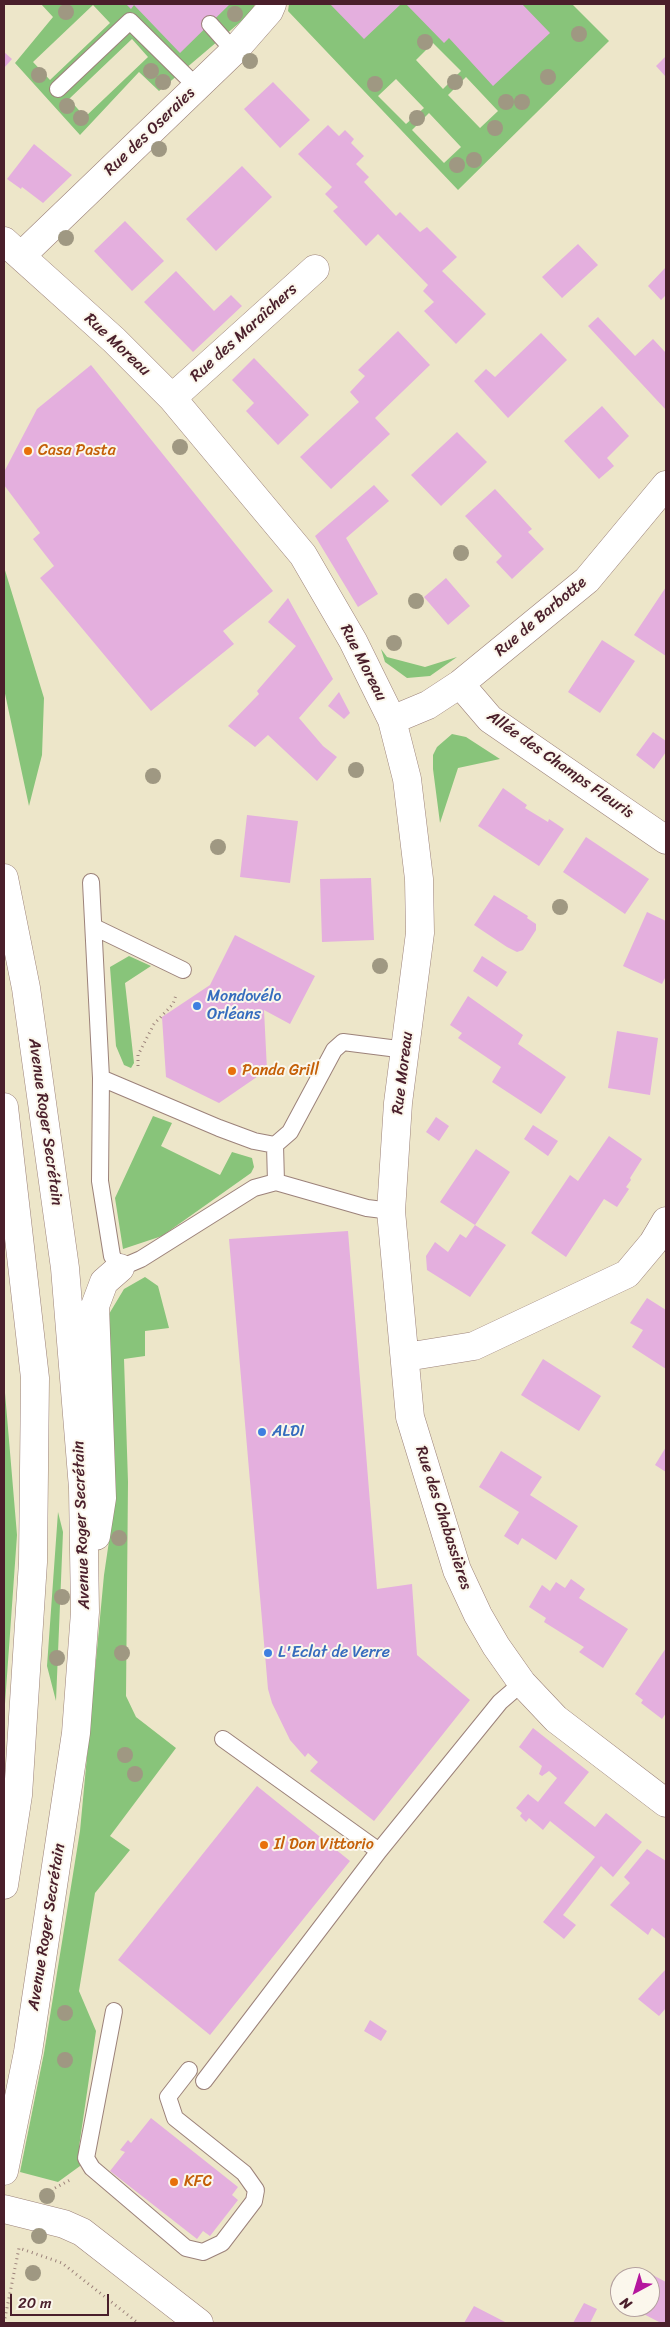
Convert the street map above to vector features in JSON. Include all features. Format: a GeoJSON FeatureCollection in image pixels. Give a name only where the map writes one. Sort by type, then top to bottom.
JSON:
{"type":"FeatureCollection","features":[{"type":"Feature","properties":{"kind":"street","name":"Rue des Oseraies"},"geometry":{"type":"LineString","coordinates":[[12,248],[197,87],[234,51],[269,11],[272,4]]}},
{"type":"Feature","properties":{"kind":"street","name":"Rue Moreau"},"geometry":{"type":"LineString","coordinates":[[12,248],[114,340],[172,398],[303,555],[352,641],[392,720],[408,779],[419,879],[420,933],[398,1103],[391,1211]]}},
{"type":"Feature","properties":{"kind":"street","name":"Rue des Maraîchers"},"geometry":{"type":"LineString","coordinates":[[172,398],[315,269]]}},
{"type":"Feature","properties":{"kind":"street","name":"Rue de Barbotte"},"geometry":{"type":"LineString","coordinates":[[392,720],[428,705],[460,684],[587,580],[666,485]]}},
{"type":"Feature","properties":{"kind":"street","name":"Allée des Champs Fleuris"},"geometry":{"type":"LineString","coordinates":[[460,684],[490,719],[666,840]]}},
{"type":"Feature","properties":{"kind":"street","name":"Avenue Roger Secrétain"},"geometry":{"type":"LineString","coordinates":[[4,878],[26,988],[65,1268],[82,1488],[85,1612],[76,1733],[28,2052],[4,2171]]}},
{"type":"Feature","properties":{"kind":"street"},"geometry":{"type":"LineString","coordinates":[[4,1110],[35,1378],[33,1562],[18,1796],[4,1885]]}},
{"type":"Feature","properties":{"kind":"street","name":"Rue des Chabassières"},"geometry":{"type":"LineString","coordinates":[[391,1211],[406,1357],[410,1417],[457,1570],[478,1616],[522,1683],[562,1724],[666,1803]]}},
{"type":"Feature","properties":{"kind":"street"},"geometry":{"type":"LineString","coordinates":[[406,1357],[474,1346],[627,1274],[662,1239]]}},
{"type":"Feature","properties":{"kind":"street"},"geometry":{"type":"LineString","coordinates":[[85,1612],[102,1498],[95,1306],[104,1282],[120,1268]]}},
{"type":"Feature","properties":{"kind":"street"},"geometry":{"type":"LineString","coordinates":[[4,1833],[18,1796]]}},
{"type":"Feature","properties":{"kind":"street"},"geometry":{"type":"LineString","coordinates":[[4,2209],[64,2224],[82,2232],[199,2323]]}},
{"type":"Feature","properties":{"kind":"lane"},"geometry":{"type":"LineString","coordinates":[[58,88],[130,21],[197,87]]}},
{"type":"Feature","properties":{"kind":"lane"},"geometry":{"type":"LineString","coordinates":[[210,24],[234,51]]}},
{"type":"Feature","properties":{"kind":"lane"},"geometry":{"type":"LineString","coordinates":[[91,882],[101,1078],[100,1181],[112,1256],[120,1268],[141,1259],[254,1188],[276,1182],[367,1208],[391,1211]]}},
{"type":"Feature","properties":{"kind":"lane"},"geometry":{"type":"LineString","coordinates":[[94,927],[183,970]]}},
{"type":"Feature","properties":{"kind":"lane"},"geometry":{"type":"LineString","coordinates":[[274,1145],[290,1132],[334,1050],[343,1042],[406,1050]]}},
{"type":"Feature","properties":{"kind":"lane"},"geometry":{"type":"LineString","coordinates":[[101,1078],[220,1128],[254,1141],[274,1145]]}},
{"type":"Feature","properties":{"kind":"lane"},"geometry":{"type":"LineString","coordinates":[[274,1145],[276,1182]]}},
{"type":"Feature","properties":{"kind":"lane"},"geometry":{"type":"LineString","coordinates":[[204,2081],[379,1851],[500,1702],[522,1683]]}},
{"type":"Feature","properties":{"kind":"lane"},"geometry":{"type":"LineString","coordinates":[[223,1739],[379,1851]]}},
{"type":"Feature","properties":{"kind":"lane"},"geometry":{"type":"LineString","coordinates":[[114,2011],[86,2158],[92,2168],[186,2248],[203,2252],[222,2243],[254,2201],[256,2190],[244,2173],[175,2118],[168,2097],[189,2070]]}},
{"type":"Feature","properties":{"kind":"path"},"geometry":{"type":"LineString","coordinates":[[138,1055],[154,1024],[173,1004],[183,970]]}},
{"type":"Feature","properties":{"kind":"path"},"geometry":{"type":"LineString","coordinates":[[4,2323],[19,2248],[62,2263],[138,2323]]}},
{"type":"Feature","properties":{"kind":"green space"},"geometry":{"type":"Polygon","coordinates":[[[41,4],[255,4],[251,13],[159,91],[139,72],[80,135],[15,63],[53,17],[41,4]],[[93,5],[33,62],[50,80],[110,23],[93,5]],[[132,39],[69,99],[85,117],[148,57],[132,39]]]}},
{"type":"Feature","properties":{"kind":"green space"},"geometry":{"type":"Polygon","coordinates":[[[289,4],[572,4],[609,41],[458,190],[288,11],[289,4]],[[433,43],[416,60],[443,89],[461,71],[433,43]],[[466,77],[448,95],[480,128],[498,111],[466,77]],[[396,79],[378,96],[406,124],[424,108],[396,79]],[[429,113],[412,130],[444,163],[461,147],[429,113]]]}},
{"type":"Feature","properties":{"kind":"green space"},"geometry":{"type":"Polygon","coordinates":[[[4,567],[44,698],[42,755],[29,806],[4,689],[4,567]]]}},
{"type":"Feature","properties":{"kind":"green space"},"geometry":{"type":"Polygon","coordinates":[[[381,649],[387,657],[425,667],[457,657],[430,676],[407,678],[385,662],[381,649]]]}},
{"type":"Feature","properties":{"kind":"green space"},"geometry":{"type":"Polygon","coordinates":[[[452,734],[466,737],[500,759],[458,768],[440,823],[433,755],[437,747],[452,734]]]}},
{"type":"Feature","properties":{"kind":"green space"},"geometry":{"type":"Polygon","coordinates":[[[129,956],[151,966],[125,983],[134,1063],[131,1068],[124,1065],[116,1046],[110,967],[129,956]]]}},
{"type":"Feature","properties":{"kind":"green space"},"geometry":{"type":"Polygon","coordinates":[[[153,1116],[172,1123],[161,1146],[220,1175],[232,1152],[252,1158],[254,1167],[251,1173],[162,1236],[123,1249],[115,1198],[153,1116]]]}},
{"type":"Feature","properties":{"kind":"green space"},"geometry":{"type":"Polygon","coordinates":[[[145,1277],[158,1286],[169,1328],[145,1331],[145,1356],[124,1359],[128,1482],[126,1696],[136,1717],[176,1748],[110,1836],[130,1850],[95,1893],[79,1991],[96,2031],[79,2147],[80,2166],[58,2182],[20,2172],[44,2053],[80,1831],[104,1575],[113,1514],[109,1314],[124,1289],[145,1277]]]}},
{"type":"Feature","properties":{"kind":"green space"},"geometry":{"type":"Polygon","coordinates":[[[4,1381],[17,1535],[4,1718],[4,1381]]]}},
{"type":"Feature","properties":{"kind":"green space"},"geometry":{"type":"Polygon","coordinates":[[[58,1512],[63,1532],[56,1701],[47,1666],[58,1512]]]}},
{"type":"Feature","properties":{"kind":"building"},"geometry":{"type":"Polygon","coordinates":[[[126,4],[230,4],[180,53],[134,5],[131,9],[126,4]]]}},
{"type":"Feature","properties":{"kind":"building"},"geometry":{"type":"Polygon","coordinates":[[[330,4],[401,4],[364,39],[330,4]]]}},
{"type":"Feature","properties":{"kind":"building"},"geometry":{"type":"Polygon","coordinates":[[[406,4],[522,4],[550,33],[493,86],[449,38],[444,43],[406,4]]]}},
{"type":"Feature","properties":{"kind":"building"},"geometry":{"type":"Polygon","coordinates":[[[4,52],[12,59],[4,68],[4,52]]]}},
{"type":"Feature","properties":{"kind":"building"},"geometry":{"type":"Polygon","coordinates":[[[666,56],[666,77],[656,66],[666,56]]]}},
{"type":"Feature","properties":{"kind":"building"},"geometry":{"type":"Polygon","coordinates":[[[273,82],[310,120],[280,148],[244,109],[273,82]]]}},
{"type":"Feature","properties":{"kind":"building"},"geometry":{"type":"Polygon","coordinates":[[[328,125],[339,136],[345,130],[354,139],[351,143],[364,156],[356,164],[369,177],[364,182],[396,216],[400,212],[420,232],[427,227],[457,257],[442,271],[486,314],[456,344],[424,311],[434,302],[423,291],[428,285],[378,234],[366,246],[333,211],[338,207],[325,194],[332,187],[298,154],[328,125]]]}},
{"type":"Feature","properties":{"kind":"building"},"geometry":{"type":"Polygon","coordinates":[[[34,144],[72,175],[43,203],[22,187],[21,189],[7,179],[34,144]]]}},
{"type":"Feature","properties":{"kind":"building"},"geometry":{"type":"Polygon","coordinates":[[[242,166],[272,197],[216,251],[186,219],[242,166]]]}},
{"type":"Feature","properties":{"kind":"building"},"geometry":{"type":"Polygon","coordinates":[[[125,221],[164,261],[132,291],[94,251],[125,221]]]}},
{"type":"Feature","properties":{"kind":"building"},"geometry":{"type":"Polygon","coordinates":[[[578,244],[598,265],[562,298],[542,277],[578,244]]]}},
{"type":"Feature","properties":{"kind":"building"},"geometry":{"type":"Polygon","coordinates":[[[666,267],[666,295],[661,300],[648,286],[666,267]]]}},
{"type":"Feature","properties":{"kind":"building"},"geometry":{"type":"Polygon","coordinates":[[[176,271],[214,311],[231,295],[242,306],[193,352],[144,302],[176,271]]]}},
{"type":"Feature","properties":{"kind":"building"},"geometry":{"type":"Polygon","coordinates":[[[598,317],[635,356],[653,339],[666,353],[666,410],[588,326],[598,317]]]}},
{"type":"Feature","properties":{"kind":"building"},"geometry":{"type":"Polygon","coordinates":[[[398,331],[430,365],[375,418],[390,434],[331,489],[300,457],[359,402],[350,392],[365,376],[358,370],[398,331]]]}},
{"type":"Feature","properties":{"kind":"building"},"geometry":{"type":"Polygon","coordinates":[[[541,333],[567,360],[508,418],[474,381],[486,369],[495,377],[541,333]]]}},
{"type":"Feature","properties":{"kind":"building"},"geometry":{"type":"Polygon","coordinates":[[[254,358],[309,415],[278,445],[246,411],[254,403],[232,380],[254,358]]]}},
{"type":"Feature","properties":{"kind":"building"},"geometry":{"type":"Polygon","coordinates":[[[91,365],[273,591],[223,631],[234,644],[151,711],[40,578],[54,566],[33,539],[40,533],[4,485],[4,472],[37,409],[91,365]]]}},
{"type":"Feature","properties":{"kind":"building"},"geometry":{"type":"Polygon","coordinates":[[[602,406],[629,436],[607,458],[614,466],[599,479],[564,441],[602,406]]]}},
{"type":"Feature","properties":{"kind":"building"},"geometry":{"type":"Polygon","coordinates":[[[457,432],[487,462],[441,506],[411,475],[457,432]]]}},
{"type":"Feature","properties":{"kind":"building"},"geometry":{"type":"Polygon","coordinates":[[[374,485],[389,501],[346,538],[378,594],[358,607],[315,536],[374,485]]]}},
{"type":"Feature","properties":{"kind":"building"},"geometry":{"type":"Polygon","coordinates":[[[495,489],[532,529],[528,532],[544,549],[512,579],[496,562],[502,556],[465,516],[495,489]]]}},
{"type":"Feature","properties":{"kind":"building"},"geometry":{"type":"Polygon","coordinates":[[[446,578],[470,606],[448,625],[424,597],[446,578]]]}},
{"type":"Feature","properties":{"kind":"building"},"geometry":{"type":"Polygon","coordinates":[[[666,587],[666,656],[634,635],[666,587]]]}},
{"type":"Feature","properties":{"kind":"building"},"geometry":{"type":"Polygon","coordinates":[[[288,598],[333,679],[299,718],[323,746],[337,757],[317,781],[268,735],[255,747],[228,726],[259,694],[257,691],[296,646],[268,622],[288,598]]]}},
{"type":"Feature","properties":{"kind":"building"},"geometry":{"type":"Polygon","coordinates":[[[602,640],[635,661],[600,713],[568,692],[602,640]]]}},
{"type":"Feature","properties":{"kind":"building"},"geometry":{"type":"Polygon","coordinates":[[[339,692],[350,713],[344,719],[328,706],[339,692]]]}},
{"type":"Feature","properties":{"kind":"building"},"geometry":{"type":"Polygon","coordinates":[[[653,732],[666,741],[666,752],[654,769],[636,755],[653,732]]]}},
{"type":"Feature","properties":{"kind":"building"},"geometry":{"type":"Polygon","coordinates":[[[503,788],[527,805],[525,808],[548,822],[549,819],[564,829],[539,866],[478,826],[503,788]]]}},
{"type":"Feature","properties":{"kind":"building"},"geometry":{"type":"Polygon","coordinates":[[[247,815],[298,821],[290,883],[240,877],[247,815]]]}},
{"type":"Feature","properties":{"kind":"building"},"geometry":{"type":"Polygon","coordinates":[[[586,837],[649,879],[625,914],[563,872],[586,837]]]}},
{"type":"Feature","properties":{"kind":"building"},"geometry":{"type":"Polygon","coordinates":[[[371,878],[374,940],[322,942],[320,879],[371,878]]]}},
{"type":"Feature","properties":{"kind":"building"},"geometry":{"type":"Polygon","coordinates":[[[494,895],[528,916],[527,918],[536,924],[536,930],[523,950],[517,952],[507,947],[474,925],[494,895]]]}},
{"type":"Feature","properties":{"kind":"building"},"geometry":{"type":"Polygon","coordinates":[[[647,912],[666,921],[666,976],[662,984],[623,966],[647,912]]]}},
{"type":"Feature","properties":{"kind":"building"},"geometry":{"type":"Polygon","coordinates":[[[235,935],[315,976],[290,1024],[264,1010],[267,1070],[219,1103],[166,1077],[162,1017],[210,985],[235,935]]]}},
{"type":"Feature","properties":{"kind":"building"},"geometry":{"type":"Polygon","coordinates":[[[482,956],[507,972],[497,987],[473,971],[482,956]]]}},
{"type":"Feature","properties":{"kind":"building"},"geometry":{"type":"Polygon","coordinates":[[[468,996],[523,1035],[518,1044],[566,1077],[541,1114],[492,1082],[501,1067],[458,1038],[462,1033],[450,1025],[468,996]]]}},
{"type":"Feature","properties":{"kind":"building"},"geometry":{"type":"Polygon","coordinates":[[[617,1031],[658,1038],[650,1095],[608,1088],[617,1031]]]}},
{"type":"Feature","properties":{"kind":"building"},"geometry":{"type":"Polygon","coordinates":[[[436,1117],[449,1126],[439,1141],[426,1132],[436,1117]]]}},
{"type":"Feature","properties":{"kind":"building"},"geometry":{"type":"Polygon","coordinates":[[[533,1125],[558,1141],[548,1156],[524,1139],[533,1125]]]}},
{"type":"Feature","properties":{"kind":"building"},"geometry":{"type":"Polygon","coordinates":[[[609,1136],[642,1159],[626,1187],[629,1189],[617,1207],[604,1199],[566,1257],[531,1233],[570,1175],[578,1181],[609,1136]]]}},
{"type":"Feature","properties":{"kind":"building"},"geometry":{"type":"Polygon","coordinates":[[[476,1149],[510,1172],[475,1225],[440,1202],[476,1149]]]}},
{"type":"Feature","properties":{"kind":"building"},"geometry":{"type":"Polygon","coordinates":[[[475,1225],[506,1245],[470,1297],[427,1270],[426,1256],[435,1242],[448,1252],[460,1234],[466,1238],[475,1225]]]}},
{"type":"Feature","properties":{"kind":"building"},"geometry":{"type":"Polygon","coordinates":[[[348,1231],[377,1589],[412,1584],[417,1655],[470,1700],[374,1821],[310,1771],[318,1762],[308,1753],[305,1757],[290,1740],[272,1703],[268,1689],[229,1239],[348,1231]]]}},
{"type":"Feature","properties":{"kind":"building"},"geometry":{"type":"Polygon","coordinates":[[[647,1298],[666,1310],[666,1369],[632,1347],[643,1330],[630,1323],[647,1298]]]}},
{"type":"Feature","properties":{"kind":"building"},"geometry":{"type":"Polygon","coordinates":[[[543,1359],[601,1396],[579,1431],[521,1395],[543,1359]]]}},
{"type":"Feature","properties":{"kind":"building"},"geometry":{"type":"Polygon","coordinates":[[[666,1447],[666,1472],[655,1465],[666,1447]]]}},
{"type":"Feature","properties":{"kind":"building"},"geometry":{"type":"Polygon","coordinates":[[[501,1451],[542,1477],[530,1495],[578,1526],[556,1560],[522,1538],[518,1545],[504,1536],[519,1512],[479,1487],[501,1451]]]}},
{"type":"Feature","properties":{"kind":"building"},"geometry":{"type":"Polygon","coordinates":[[[571,1579],[585,1589],[579,1598],[628,1629],[603,1668],[579,1652],[584,1647],[544,1622],[546,1618],[529,1607],[542,1585],[550,1591],[556,1582],[565,1588],[571,1579]]]}},
{"type":"Feature","properties":{"kind":"building"},"geometry":{"type":"Polygon","coordinates":[[[666,1648],[666,1713],[662,1719],[641,1703],[643,1700],[635,1694],[666,1648]]]}},
{"type":"Feature","properties":{"kind":"building"},"geometry":{"type":"Polygon","coordinates":[[[533,1728],[589,1772],[564,1803],[595,1827],[606,1813],[642,1842],[613,1877],[601,1866],[563,1915],[576,1925],[564,1939],[543,1922],[595,1857],[550,1821],[543,1830],[529,1818],[526,1822],[520,1816],[522,1813],[516,1808],[528,1794],[538,1802],[557,1778],[549,1771],[542,1776],[539,1774],[542,1766],[519,1747],[533,1728]]]}},
{"type":"Feature","properties":{"kind":"building"},"geometry":{"type":"Polygon","coordinates":[[[257,1786],[350,1861],[210,2035],[118,1960],[257,1786]]]}},
{"type":"Feature","properties":{"kind":"building"},"geometry":{"type":"Polygon","coordinates":[[[647,1849],[666,1861],[666,1939],[652,1928],[648,1935],[610,1905],[630,1883],[624,1877],[647,1849]]]}},
{"type":"Feature","properties":{"kind":"building"},"geometry":{"type":"Polygon","coordinates":[[[666,1969],[666,2008],[659,2016],[638,1999],[666,1969]]]}},
{"type":"Feature","properties":{"kind":"building"},"geometry":{"type":"Polygon","coordinates":[[[370,2020],[387,2031],[381,2041],[364,2031],[370,2020]]]}},
{"type":"Feature","properties":{"kind":"building"},"geometry":{"type":"Polygon","coordinates":[[[151,2118],[238,2187],[232,2195],[238,2200],[210,2236],[203,2231],[197,2239],[110,2171],[125,2152],[120,2150],[128,2140],[131,2143],[151,2118]]]}},
{"type":"Feature","properties":{"kind":"building"},"geometry":{"type":"Polygon","coordinates":[[[660,2279],[666,2282],[666,2323],[661,2323],[649,2317],[660,2317],[660,2279]]]}},
{"type":"Feature","properties":{"kind":"building"},"geometry":{"type":"Polygon","coordinates":[[[584,2303],[597,2309],[590,2323],[573,2323],[584,2303]]]}},
{"type":"Feature","properties":{"kind":"building"},"geometry":{"type":"Polygon","coordinates":[[[474,2306],[507,2323],[464,2323],[474,2306]]]}},
{"type":"Feature","properties":{"kind":"place","name":"Casa Pasta"},"geometry":{"type":"Point","coordinates":[28,451]}},
{"type":"Feature","properties":{"kind":"place","name":"Mondovélo Orléans"},"geometry":{"type":"Point","coordinates":[197,1006]}},
{"type":"Feature","properties":{"kind":"place","name":"Panda Grill"},"geometry":{"type":"Point","coordinates":[232,1071]}},
{"type":"Feature","properties":{"kind":"place","name":"ALDI"},"geometry":{"type":"Point","coordinates":[262,1432]}},
{"type":"Feature","properties":{"kind":"place","name":"L'Eclat de Verre"},"geometry":{"type":"Point","coordinates":[268,1653]}},
{"type":"Feature","properties":{"kind":"place","name":"Il Don Vittorio"},"geometry":{"type":"Point","coordinates":[264,1845]}},
{"type":"Feature","properties":{"kind":"place","name":"KFC"},"geometry":{"type":"Point","coordinates":[174,2182]}}]}
